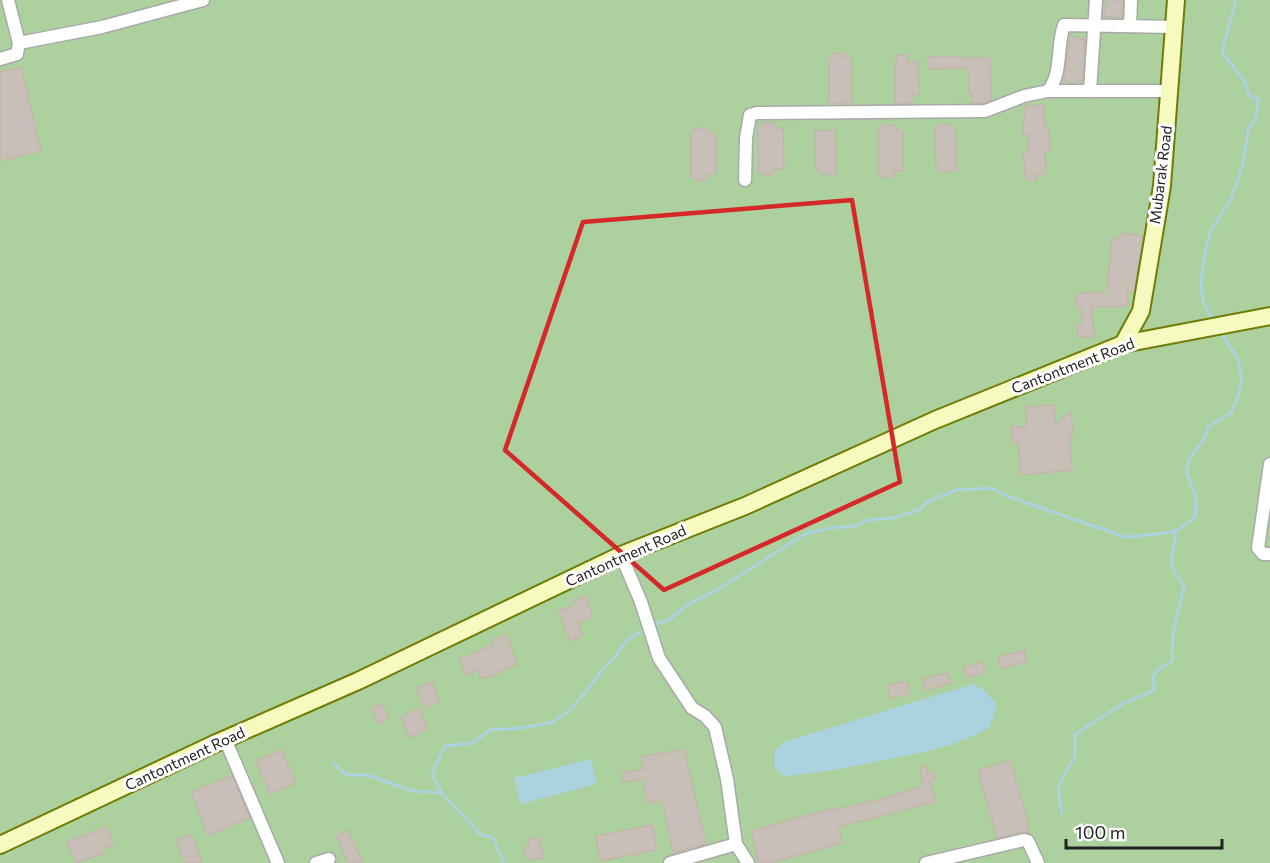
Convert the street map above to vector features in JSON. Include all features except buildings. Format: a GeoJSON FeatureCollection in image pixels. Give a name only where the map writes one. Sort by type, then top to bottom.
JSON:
{"type":"FeatureCollection","features":[{"type":"Feature","properties":{"kind":"street"},"geometry":{"type":"LineString","coordinates":[[0,59],[17,54],[19,43],[8,0]]}},
{"type":"Feature","properties":{"kind":"street"},"geometry":{"type":"LineString","coordinates":[[19,43],[102,27],[203,0]]}},
{"type":"Feature","properties":{"kind":"street"},"geometry":{"type":"LineString","coordinates":[[1090,91],[1096,0]]}},
{"type":"Feature","properties":{"kind":"street"},"geometry":{"type":"LineString","coordinates":[[1130,26],[1131,0]]}},
{"type":"Feature","properties":{"kind":"street","name":"Mubarak Road"},"geometry":{"type":"LineString","coordinates":[[1123,344],[1141,311],[1162,186],[1176,0]]}},
{"type":"Feature","properties":{"kind":"street"},"geometry":{"type":"LineString","coordinates":[[1048,91],[1056,81],[1061,33],[1064,26],[1175,27]]}},
{"type":"Feature","properties":{"kind":"street"},"geometry":{"type":"LineString","coordinates":[[745,180],[746,138],[750,115],[757,113],[986,111],[1024,96],[1048,91],[1170,91]]}},
{"type":"Feature","properties":{"kind":"street","name":"Cantontment Road"},"geometry":{"type":"LineString","coordinates":[[0,845],[358,681],[621,555],[745,506],[935,420],[1123,344],[1270,316]]}},
{"type":"Feature","properties":{"kind":"street"},"geometry":{"type":"LineString","coordinates":[[1270,464],[1258,548],[1263,554],[1270,555]]}},
{"type":"Feature","properties":{"kind":"street"},"geometry":{"type":"LineString","coordinates":[[621,555],[641,602],[659,658],[692,708],[705,716],[715,727],[727,779],[736,844],[747,863]]}},
{"type":"Feature","properties":{"kind":"street"},"geometry":{"type":"LineString","coordinates":[[225,740],[278,863]]}},
{"type":"Feature","properties":{"kind":"street"},"geometry":{"type":"LineString","coordinates":[[926,863],[1024,840],[1028,841],[1032,847],[1038,863]]}},
{"type":"Feature","properties":{"kind":"street"},"geometry":{"type":"LineString","coordinates":[[670,863],[736,844]]}},
{"type":"Feature","properties":{"kind":"street"},"geometry":{"type":"LineString","coordinates":[[316,863],[329,859]]}},
{"type":"Feature","properties":{"kind":"highlighted area"},"geometry":{"type":"Polygon","coordinates":[[[852,200],[900,482],[664,590],[505,450],[583,222],[852,200]]]}},
{"type":"Feature","properties":{"kind":"green space"},"geometry":{"type":"Polygon","coordinates":[[[0,0],[1270,0],[1270,863],[0,863],[0,0]]]}},
{"type":"Feature","properties":{"kind":"water"},"geometry":{"type":"Polygon","coordinates":[[[973,684],[984,690],[997,705],[990,727],[963,740],[920,753],[819,772],[783,776],[774,767],[774,751],[784,742],[973,684]]]}},
{"type":"Feature","properties":{"kind":"water"},"geometry":{"type":"Polygon","coordinates":[[[591,759],[597,784],[520,804],[514,778],[591,759]]]}},
{"type":"Feature","properties":{"kind":"waterway"},"geometry":{"type":"LineString","coordinates":[[1214,322],[1203,301],[1201,284],[1204,258],[1210,232],[1231,199],[1243,165],[1248,129],[1256,118],[1258,99],[1249,95],[1245,82],[1222,52],[1236,0]]}},
{"type":"Feature","properties":{"kind":"waterway"},"geometry":{"type":"LineString","coordinates":[[651,626],[670,619],[687,605],[717,590],[805,534],[830,528],[856,526],[868,520],[893,518],[919,510],[927,502],[957,490],[991,488],[1004,495],[1125,537],[1179,529],[1195,517],[1196,497],[1186,472],[1190,458],[1203,441],[1209,426],[1231,413],[1242,379],[1238,359],[1219,330]]}},
{"type":"Feature","properties":{"kind":"waterway"},"geometry":{"type":"LineString","coordinates":[[1062,813],[1058,789],[1075,757],[1075,734],[1124,703],[1155,690],[1154,675],[1172,661],[1173,634],[1184,586],[1172,566],[1176,534],[1173,532]]}},
{"type":"Feature","properties":{"kind":"waterway"},"geometry":{"type":"LineString","coordinates":[[442,793],[432,774],[445,746],[473,743],[490,730],[522,728],[553,722],[567,712],[584,694],[626,641],[645,629]]}},
{"type":"Feature","properties":{"kind":"waterway"},"geometry":{"type":"LineString","coordinates":[[334,764],[347,775],[367,775],[413,791],[442,793],[480,834],[493,838],[504,863]]}}]}
